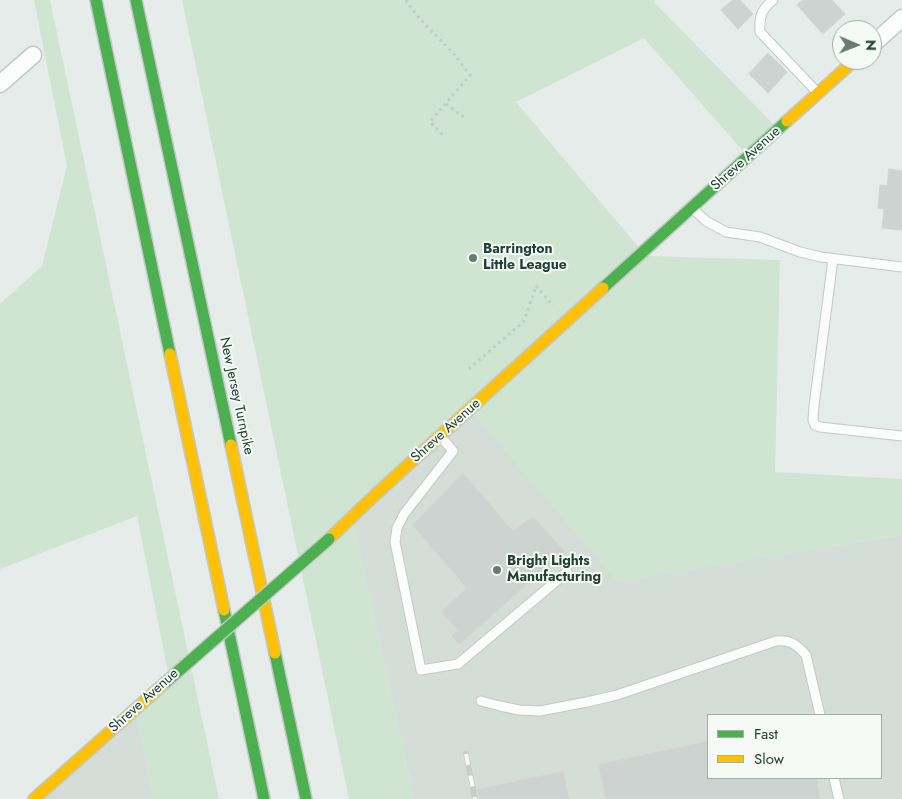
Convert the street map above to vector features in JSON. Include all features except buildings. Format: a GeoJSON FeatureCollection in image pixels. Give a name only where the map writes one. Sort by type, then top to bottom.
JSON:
{"type":"FeatureCollection","features":[{"type":"Feature","properties":{"kind":"main road"},"geometry":{"type":"LineString","coordinates":[[96,0],[264,799]]}},
{"type":"Feature","properties":{"kind":"main road","name":"New Jersey Turnpike"},"geometry":{"type":"LineString","coordinates":[[136,0],[306,799]]}},
{"type":"Feature","properties":{"kind":"main road","name":"Shreve Avenue"},"geometry":{"type":"LineString","coordinates":[[34,799],[329,539],[375,495],[844,70]]}},
{"type":"Feature","properties":{"kind":"street"},"geometry":{"type":"LineString","coordinates":[[882,36],[902,18]]}},
{"type":"Feature","properties":{"kind":"street"},"geometry":{"type":"LineString","coordinates":[[0,84],[33,55]]}},
{"type":"Feature","properties":{"kind":"lane"},"geometry":{"type":"LineString","coordinates":[[773,0],[762,12],[759,20],[760,32],[818,93]]}},
{"type":"Feature","properties":{"kind":"lane"},"geometry":{"type":"LineString","coordinates":[[692,208],[706,221],[726,232],[760,237],[800,252],[833,259],[902,267]]}},
{"type":"Feature","properties":{"kind":"lane"},"geometry":{"type":"LineString","coordinates":[[833,259],[813,420],[815,425],[820,427],[902,436]]}},
{"type":"Feature","properties":{"kind":"lane"},"geometry":{"type":"LineString","coordinates":[[440,436],[453,451],[404,514],[396,528],[395,542],[421,670],[458,664],[567,572]]}},
{"type":"Feature","properties":{"kind":"lane"},"geometry":{"type":"LineString","coordinates":[[481,701],[519,710],[540,710],[587,702],[617,695],[776,640],[785,640],[799,647],[806,655],[820,714]]}},
{"type":"Feature","properties":{"kind":"lane"},"geometry":{"type":"LineString","coordinates":[[834,779],[839,799]]}},
{"type":"Feature","properties":{"kind":"path"},"geometry":{"type":"LineString","coordinates":[[406,0],[419,18],[454,54],[470,75],[430,122],[444,136]]}},
{"type":"Feature","properties":{"kind":"path"},"geometry":{"type":"LineString","coordinates":[[446,104],[465,118]]}},
{"type":"Feature","properties":{"kind":"path"},"geometry":{"type":"LineString","coordinates":[[469,369],[524,321],[536,286],[556,310]]}},
{"type":"Feature","properties":{"kind":"shaded area"},"geometry":{"type":"Polygon","coordinates":[[[469,410],[772,556],[902,535],[902,799],[414,799],[351,514],[469,410]]]}},
{"type":"Feature","properties":{"kind":"shaded area"},"geometry":{"type":"Polygon","coordinates":[[[136,712],[154,799],[37,799],[136,712]]]}},
{"type":"Feature","properties":{"kind":"green space"},"geometry":{"type":"Polygon","coordinates":[[[34,0],[50,0],[219,799],[154,799],[136,712],[169,677],[137,516],[0,569],[0,304],[42,266],[67,166],[34,0]]]}},
{"type":"Feature","properties":{"kind":"green space"},"geometry":{"type":"Polygon","coordinates":[[[182,0],[655,0],[654,2],[779,130],[748,157],[644,38],[516,102],[646,256],[780,260],[775,472],[902,479],[902,535],[617,582],[469,410],[351,514],[414,799],[349,799],[182,0]]]}},
{"type":"Feature","properties":{"kind":"railway"},"geometry":{"type":"LineString","coordinates":[[466,754],[475,799]]}},
{"type":"Feature","properties":{"kind":"traffic: fast"},"geometry":{"type":"LineString","coordinates":[[96,0],[170,354]]}},
{"type":"Feature","properties":{"kind":"traffic: fast"},"geometry":{"type":"LineString","coordinates":[[136,0],[231,445]]}},
{"type":"Feature","properties":{"kind":"traffic: fast"},"geometry":{"type":"LineString","coordinates":[[603,288],[787,121]]}},
{"type":"Feature","properties":{"kind":"traffic: fast"},"geometry":{"type":"LineString","coordinates":[[166,682],[329,539]]}},
{"type":"Feature","properties":{"kind":"traffic: fast"},"geometry":{"type":"LineString","coordinates":[[224,610],[264,799]]}},
{"type":"Feature","properties":{"kind":"traffic: fast"},"geometry":{"type":"LineString","coordinates":[[275,653],[306,799]]}},
{"type":"Feature","properties":{"kind":"traffic: slow"},"geometry":{"type":"LineString","coordinates":[[787,121],[844,70]]}},
{"type":"Feature","properties":{"kind":"traffic: slow"},"geometry":{"type":"LineString","coordinates":[[329,539],[603,288]]}},
{"type":"Feature","properties":{"kind":"traffic: slow"},"geometry":{"type":"LineString","coordinates":[[170,354],[224,610]]}},
{"type":"Feature","properties":{"kind":"traffic: slow"},"geometry":{"type":"LineString","coordinates":[[231,445],[275,653]]}},
{"type":"Feature","properties":{"kind":"traffic: slow"},"geometry":{"type":"LineString","coordinates":[[34,799],[166,682]]}},
{"type":"Feature","properties":{"kind":"place","name":"Barrington Little League"},"geometry":{"type":"Point","coordinates":[473,258]}},
{"type":"Feature","properties":{"kind":"place","name":"Bright Lights Manufacturing"},"geometry":{"type":"Point","coordinates":[497,570]}}]}
